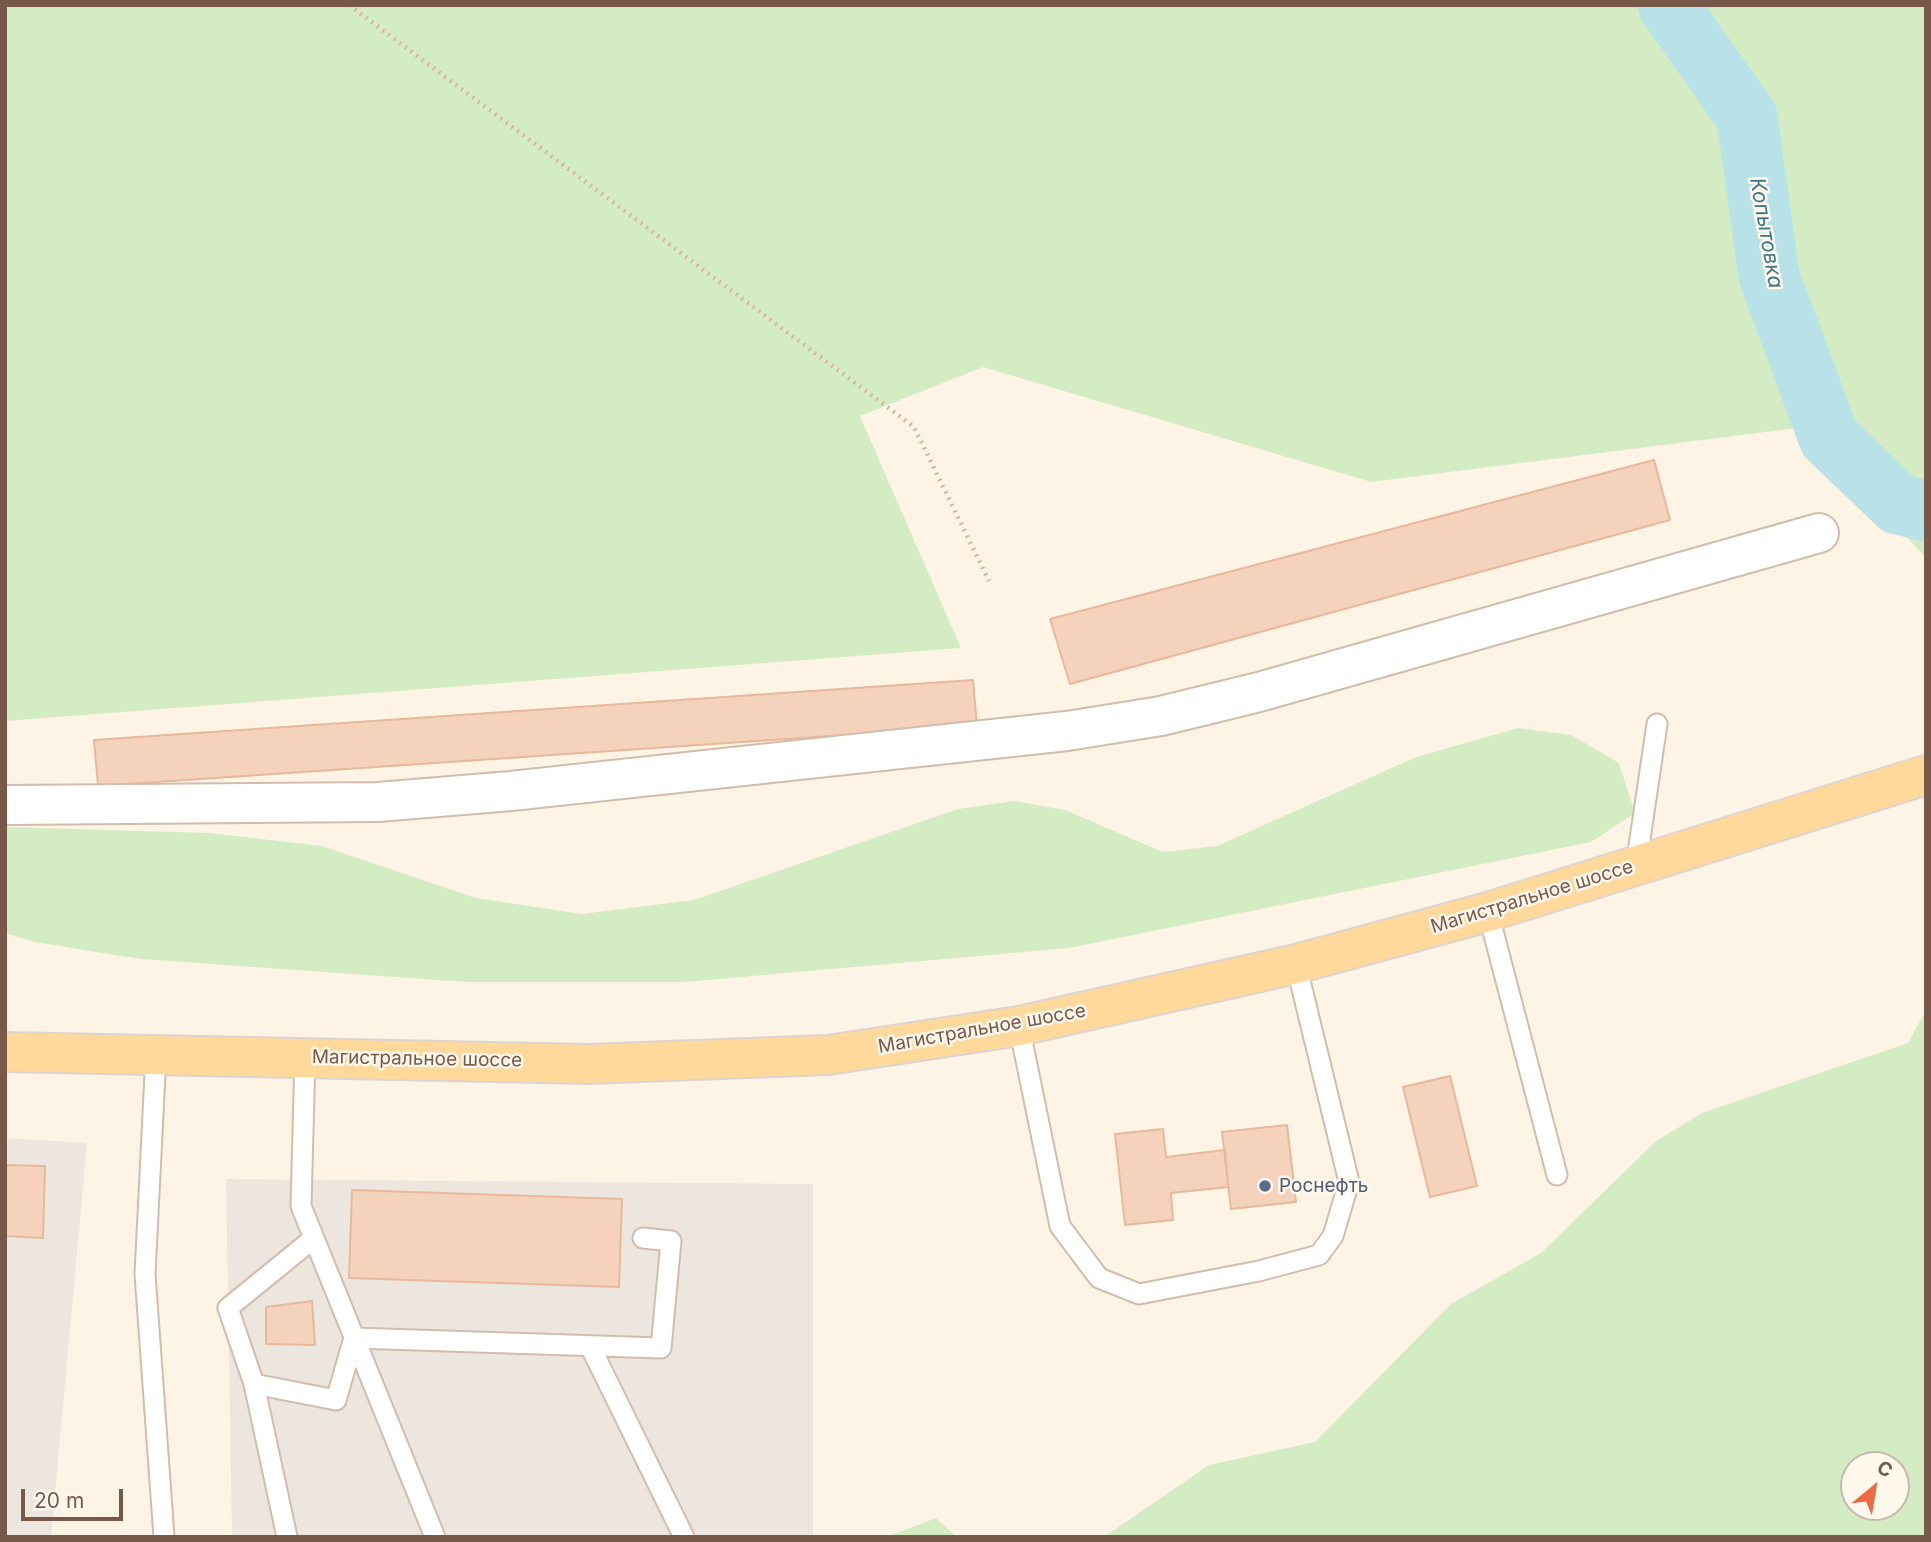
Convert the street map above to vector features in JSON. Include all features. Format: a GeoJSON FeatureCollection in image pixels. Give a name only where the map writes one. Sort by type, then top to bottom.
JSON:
{"type":"FeatureCollection","features":[{"type":"Feature","properties":{"kind":"main road","name":"Магистральное шоссе"},"geometry":{"type":"LineString","coordinates":[[5,1052],[589,1063],[828,1055],[1019,1026],[1296,964],[1488,912],[1926,775]]}},
{"type":"Feature","properties":{"kind":"street"},"geometry":{"type":"LineString","coordinates":[[5,805],[378,802],[511,792],[1067,731],[1161,716],[1259,692],[1819,533]]}},
{"type":"Feature","properties":{"kind":"lane"},"geometry":{"type":"LineString","coordinates":[[1636,866],[1657,724]]}},
{"type":"Feature","properties":{"kind":"lane"},"geometry":{"type":"LineString","coordinates":[[1488,912],[1557,1175]]}},
{"type":"Feature","properties":{"kind":"lane"},"geometry":{"type":"LineString","coordinates":[[1019,1026],[1060,1226],[1099,1278],[1139,1294],[1259,1271],[1319,1255],[1333,1236],[1349,1182],[1296,964]]}},
{"type":"Feature","properties":{"kind":"lane"},"geometry":{"type":"LineString","coordinates":[[156,1054],[145,1274],[164,1537]]}},
{"type":"Feature","properties":{"kind":"lane"},"geometry":{"type":"LineString","coordinates":[[305,1056],[301,1206],[435,1537]]}},
{"type":"Feature","properties":{"kind":"lane"},"geometry":{"type":"LineString","coordinates":[[287,1537],[254,1384],[228,1308],[314,1238]]}},
{"type":"Feature","properties":{"kind":"lane"},"geometry":{"type":"LineString","coordinates":[[355,1338],[661,1348],[671,1241],[643,1238]]}},
{"type":"Feature","properties":{"kind":"lane"},"geometry":{"type":"LineString","coordinates":[[254,1384],[336,1400],[355,1338]]}},
{"type":"Feature","properties":{"kind":"lane"},"geometry":{"type":"LineString","coordinates":[[590,1346],[684,1537]]}},
{"type":"Feature","properties":{"kind":"path"},"geometry":{"type":"LineString","coordinates":[[349,5],[914,427],[989,581]]}},
{"type":"Feature","properties":{"kind":"shaded area"},"geometry":{"type":"Polygon","coordinates":[[[5,1138],[87,1143],[51,1537],[5,1537],[5,1138]]]}},
{"type":"Feature","properties":{"kind":"shaded area"},"geometry":{"type":"Polygon","coordinates":[[[226,1179],[813,1184],[813,1537],[232,1537],[226,1179]]]}},
{"type":"Feature","properties":{"kind":"green space"},"geometry":{"type":"Polygon","coordinates":[[[5,5],[1926,5],[1926,558],[1805,427],[1371,482],[983,367],[860,416],[961,648],[5,721],[5,5]]]}},
{"type":"Feature","properties":{"kind":"green space"},"geometry":{"type":"Polygon","coordinates":[[[1518,728],[1571,735],[1619,763],[1635,813],[1591,842],[1069,948],[685,982],[466,982],[141,959],[34,942],[5,933],[5,827],[210,833],[322,846],[476,898],[582,914],[694,900],[958,809],[1014,801],[1065,810],[1163,852],[1217,846],[1416,757],[1518,728]]]}},
{"type":"Feature","properties":{"kind":"green space"},"geometry":{"type":"Polygon","coordinates":[[[1926,1010],[1926,1537],[1104,1537],[1209,1465],[1315,1442],[1451,1304],[1541,1253],[1656,1141],[1702,1113],[1908,1043],[1926,1010]]]}},
{"type":"Feature","properties":{"kind":"green space"},"geometry":{"type":"Polygon","coordinates":[[[936,1518],[957,1537],[889,1537],[889,1536],[936,1518]]]}},
{"type":"Feature","properties":{"kind":"building"},"geometry":{"type":"Polygon","coordinates":[[[1654,460],[1670,520],[1070,684],[1050,619],[1654,460]]]}},
{"type":"Feature","properties":{"kind":"building"},"geometry":{"type":"Polygon","coordinates":[[[973,680],[977,726],[98,786],[94,740],[973,680]]]}},
{"type":"Feature","properties":{"kind":"building"},"geometry":{"type":"Polygon","coordinates":[[[1450,1076],[1477,1186],[1430,1197],[1403,1087],[1450,1076]]]}},
{"type":"Feature","properties":{"kind":"building"},"geometry":{"type":"Polygon","coordinates":[[[1287,1125],[1296,1202],[1231,1209],[1222,1132],[1287,1125]]]}},
{"type":"Feature","properties":{"kind":"building"},"geometry":{"type":"Polygon","coordinates":[[[1163,1129],[1166,1157],[1225,1150],[1228,1187],[1171,1193],[1173,1220],[1125,1225],[1115,1134],[1163,1129]]]}},
{"type":"Feature","properties":{"kind":"building"},"geometry":{"type":"Polygon","coordinates":[[[5,1165],[45,1166],[43,1238],[5,1236],[5,1165]]]}},
{"type":"Feature","properties":{"kind":"building"},"geometry":{"type":"Polygon","coordinates":[[[352,1190],[622,1199],[619,1287],[349,1278],[352,1190]]]}},
{"type":"Feature","properties":{"kind":"building"},"geometry":{"type":"Polygon","coordinates":[[[312,1301],[315,1345],[266,1344],[266,1307],[312,1301]]]}},
{"type":"Feature","properties":{"kind":"waterway","name":"Копытовка"},"geometry":{"type":"LineString","coordinates":[[1668,5],[1747,117],[1769,276],[1829,438],[1898,504],[1926,511]]}},
{"type":"Feature","properties":{"kind":"place","name":"Роснефть"},"geometry":{"type":"Point","coordinates":[1265,1186]}}]}
